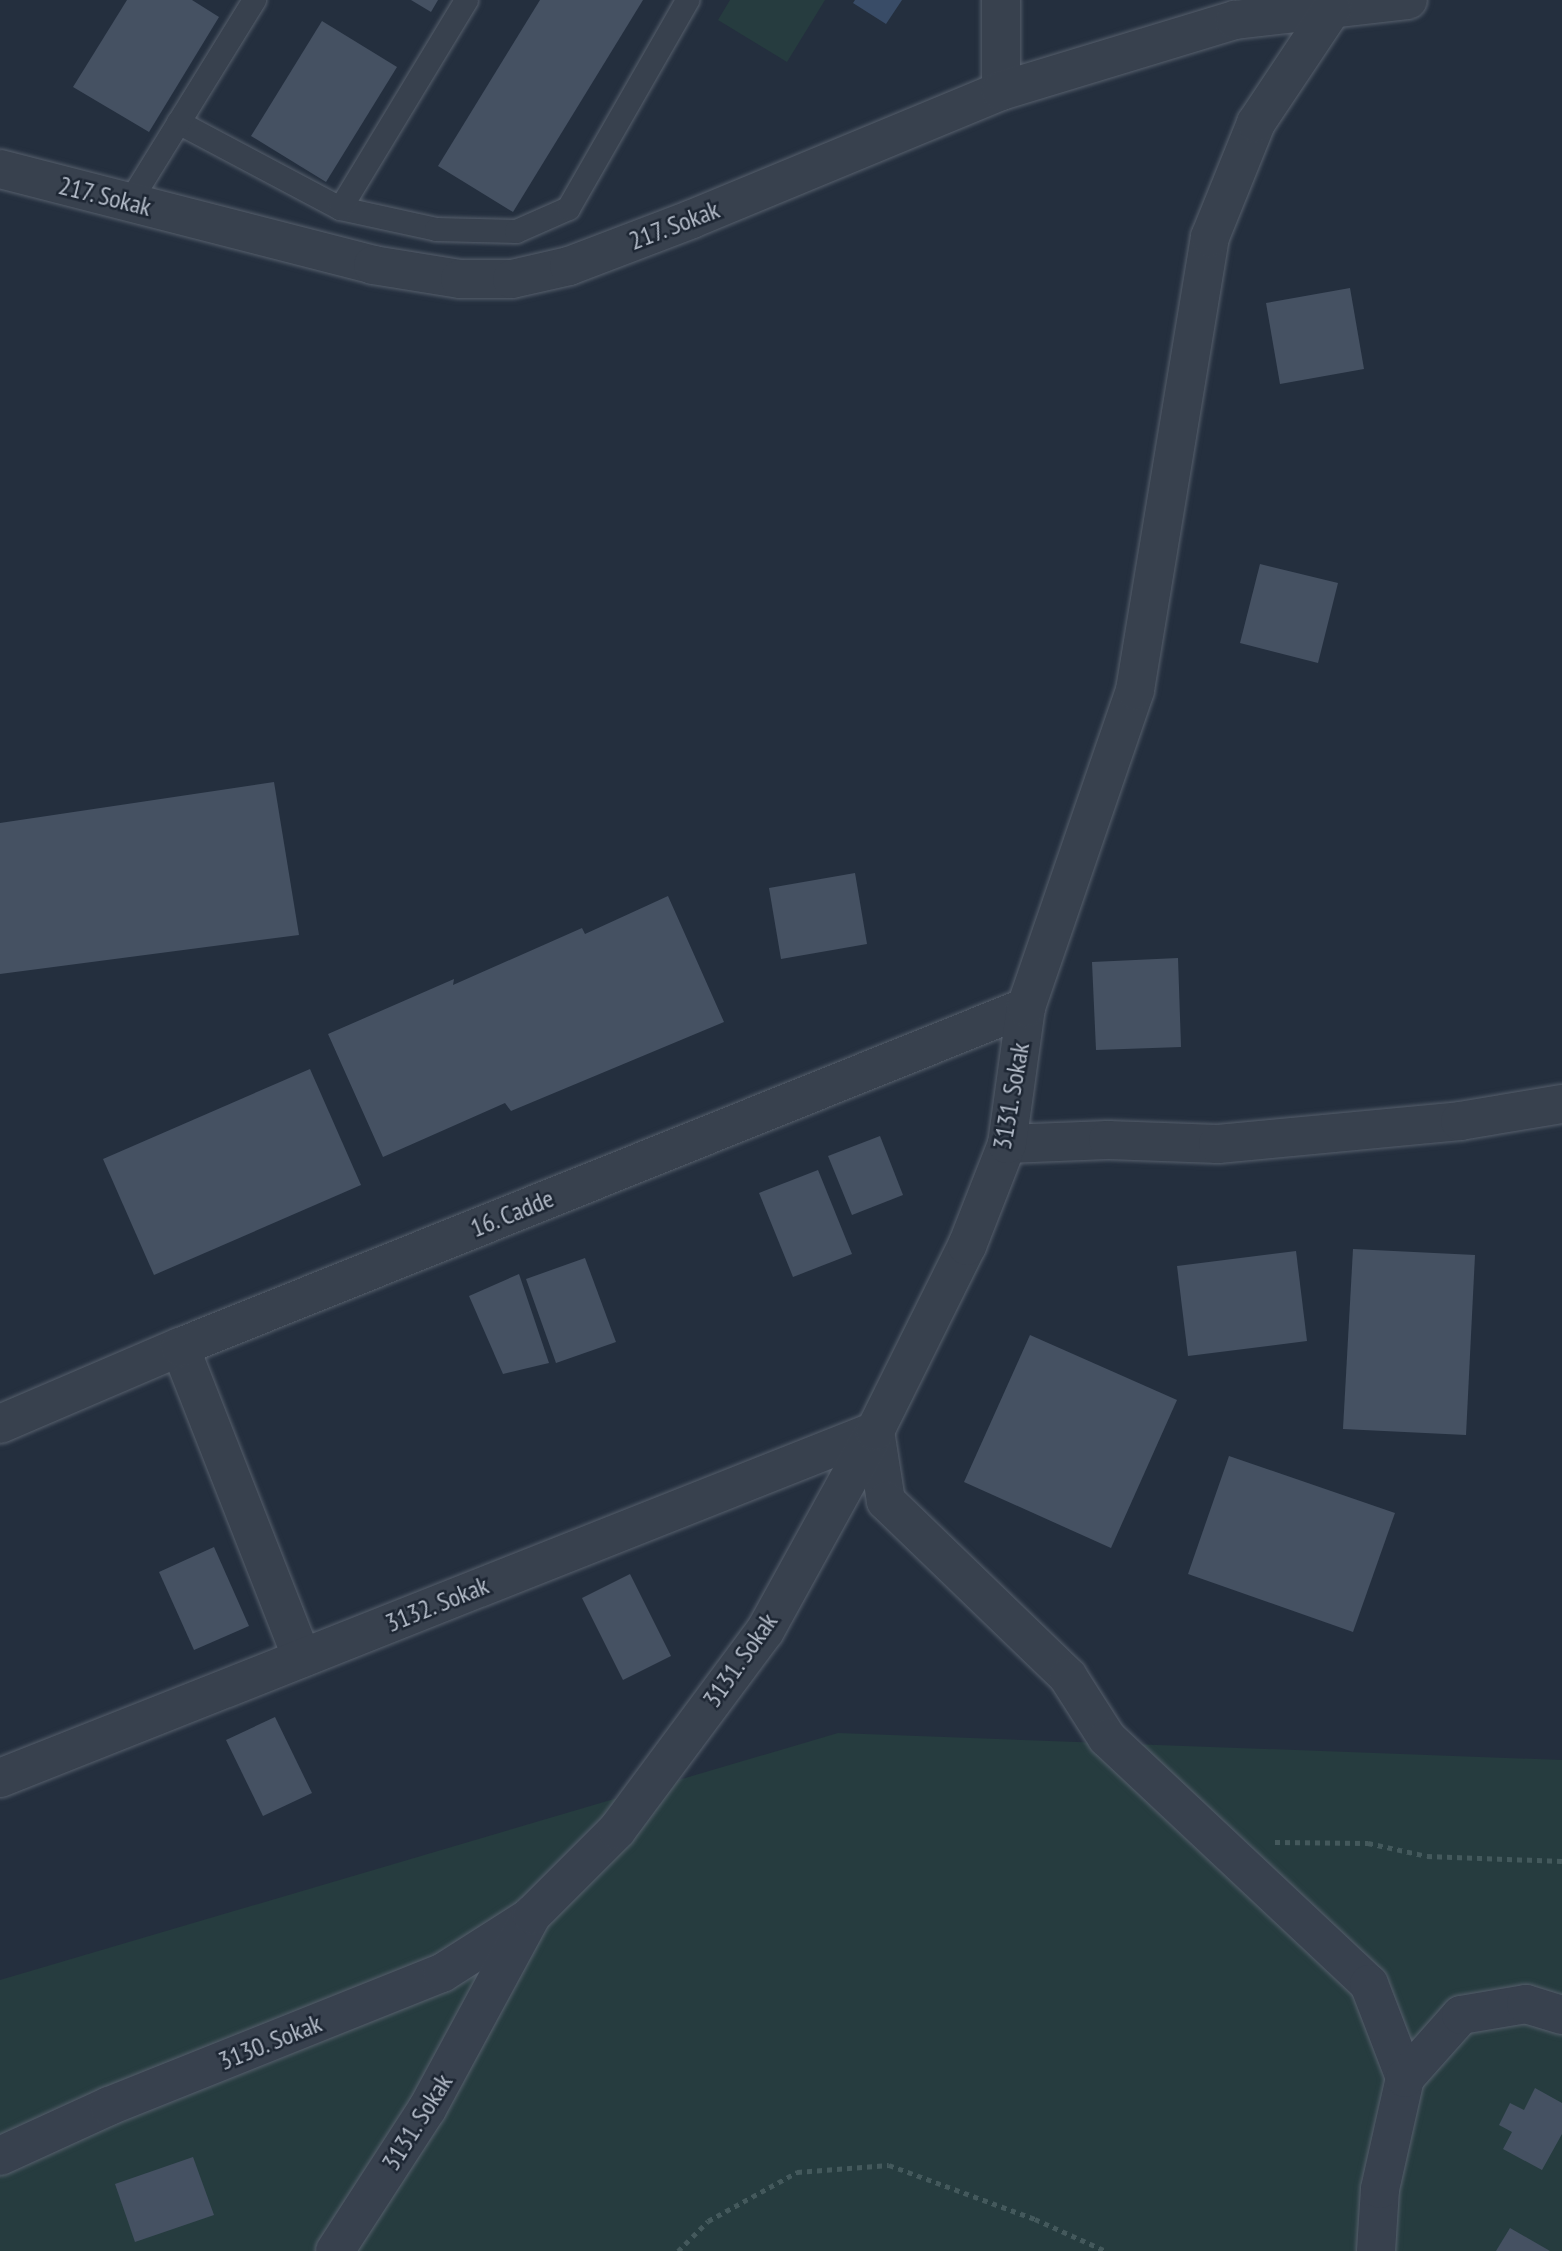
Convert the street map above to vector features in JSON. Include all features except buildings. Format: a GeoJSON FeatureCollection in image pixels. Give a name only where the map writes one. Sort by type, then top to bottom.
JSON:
{"type":"FeatureCollection","features":[{"type":"Feature","properties":{"kind":"street"},"geometry":{"type":"LineString","coordinates":[[1001,91],[1002,0]]}},
{"type":"Feature","properties":{"kind":"street","name":"217. Sokak"},"geometry":{"type":"LineString","coordinates":[[0,169],[373,265],[460,279],[512,279],[569,266],[692,219],[1001,91],[1235,20],[1332,4],[1409,0]]}},
{"type":"Feature","properties":{"kind":"street","name":"3131. Sokak"},"geometry":{"type":"LineString","coordinates":[[335,2251],[427,2109],[532,1915],[617,1830],[765,1631],[875,1431],[967,1246],[1007,1144],[1026,1007],[1135,690],[1210,237],[1256,123],[1332,4]]}},
{"type":"Feature","properties":{"kind":"street","name":"16. Cadde"},"geometry":{"type":"LineString","coordinates":[[0,1424],[180,1347],[1026,1007]]}},
{"type":"Feature","properties":{"kind":"street"},"geometry":{"type":"LineString","coordinates":[[1007,1144],[1242,1142],[1460,1121],[1562,1104]]}},
{"type":"Feature","properties":{"kind":"street"},"geometry":{"type":"LineString","coordinates":[[180,1347],[302,1658]]}},
{"type":"Feature","properties":{"kind":"street"},"geometry":{"type":"LineString","coordinates":[[875,1431],[886,1502],[1068,1677],[1107,1738],[1369,1984],[1405,2078]]}},
{"type":"Feature","properties":{"kind":"street","name":"3132. Sokak"},"geometry":{"type":"LineString","coordinates":[[0,1778],[875,1431]]}},
{"type":"Feature","properties":{"kind":"street","name":"3130. Sokak"},"geometry":{"type":"LineString","coordinates":[[0,2156],[109,2106],[442,1973],[532,1915]]}},
{"type":"Feature","properties":{"kind":"street"},"geometry":{"type":"LineString","coordinates":[[1376,2251],[1380,2189],[1405,2078],[1461,2015],[1526,2004],[1562,2015]]}},
{"type":"Feature","properties":{"kind":"lane"},"geometry":{"type":"LineString","coordinates":[[129,202],[254,0]]}},
{"type":"Feature","properties":{"kind":"lane"},"geometry":{"type":"LineString","coordinates":[[340,208],[466,0]]}},
{"type":"Feature","properties":{"kind":"lane"},"geometry":{"type":"LineString","coordinates":[[178,122],[340,208],[436,229],[516,231],[568,208],[687,0]]}},
{"type":"Feature","properties":{"kind":"path"},"geometry":{"type":"LineString","coordinates":[[1222,1848],[1300,1839],[1368,1843],[1427,1856],[1562,1861]]}},
{"type":"Feature","properties":{"kind":"path"},"geometry":{"type":"LineString","coordinates":[[678,2251],[708,2221],[797,2172],[889,2165],[1035,2219],[1105,2251]]}},
{"type":"Feature","properties":{"kind":"green space"},"geometry":{"type":"Polygon","coordinates":[[[730,0],[825,0],[787,62],[718,20],[730,0]]]}},
{"type":"Feature","properties":{"kind":"green space"},"geometry":{"type":"Polygon","coordinates":[[[838,1733],[1562,1760],[1562,2251],[0,2251],[0,1980],[838,1733]]]}},
{"type":"Feature","properties":{"kind":"water"},"geometry":{"type":"Polygon","coordinates":[[[855,0],[902,0],[886,24],[853,3],[855,0]]]}}]}
